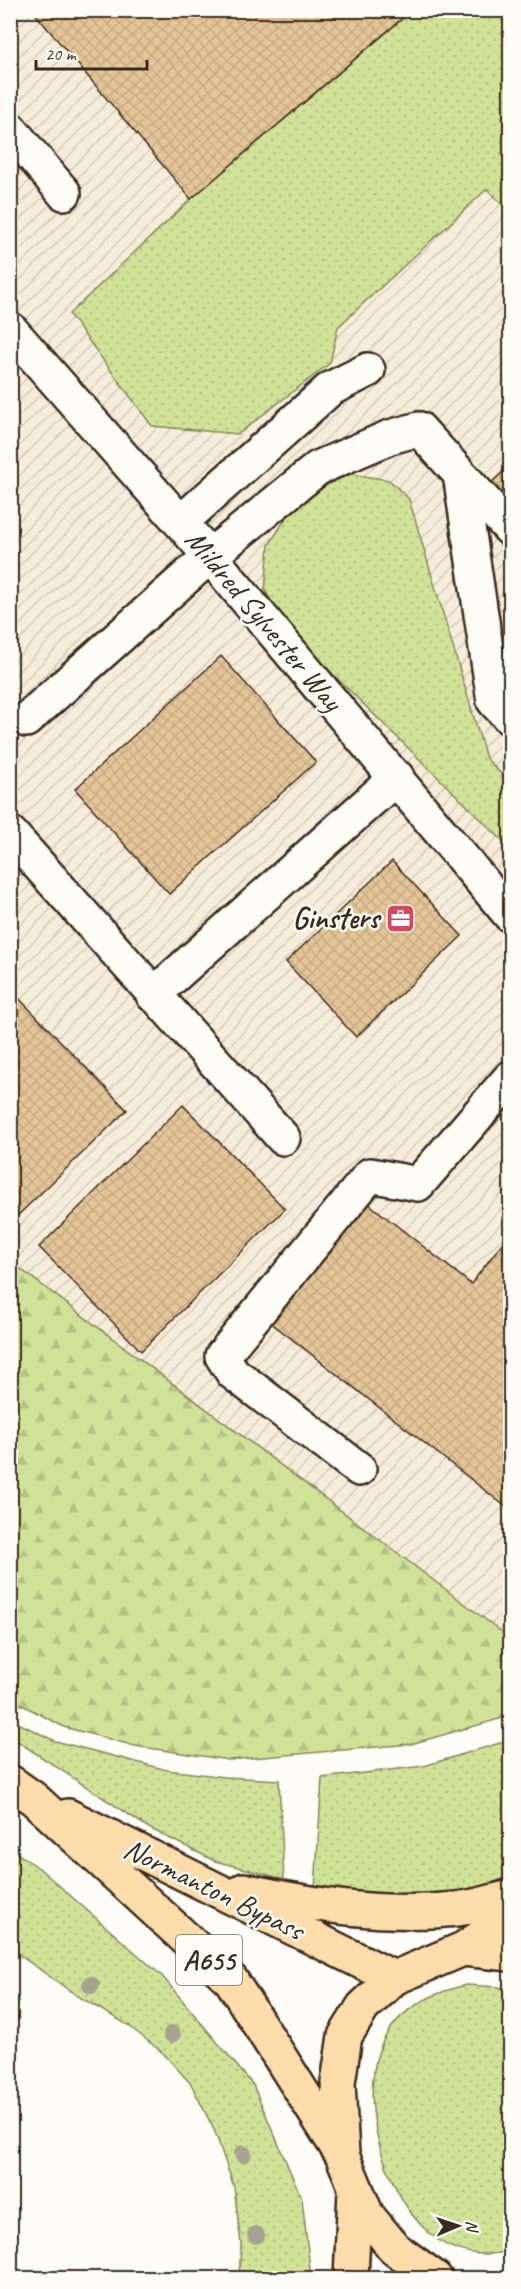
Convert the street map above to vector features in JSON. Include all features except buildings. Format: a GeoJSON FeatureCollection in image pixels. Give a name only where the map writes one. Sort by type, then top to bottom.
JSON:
{"type":"FeatureCollection","features":[{"type":"Feature","properties":{"kind":"main road","name":"Normanton Bypass"},"geometry":{"type":"LineString","coordinates":[[22,1791],[394,1978]]}},
{"type":"Feature","properties":{"kind":"main road","name":"Normanton Bypass"},"geometry":{"type":"LineString","coordinates":[[22,1791],[231,1980],[342,2155]]}},
{"type":"Feature","properties":{"kind":"main road","name":"A655"},"geometry":{"type":"LineString","coordinates":[[198,1881],[301,1902],[376,1911],[458,1909],[510,1897]]}},
{"type":"Feature","properties":{"kind":"main road"},"geometry":{"type":"LineString","coordinates":[[435,2278],[394,2249],[367,2215],[342,2155],[338,2084],[345,2036],[363,2007],[394,1978],[463,1949],[510,1918]]}},
{"type":"Feature","properties":{"kind":"main road"},"geometry":{"type":"LineString","coordinates":[[463,1949],[510,1954]]}},
{"type":"Feature","properties":{"kind":"main road"},"geometry":{"type":"LineString","coordinates":[[351,2278],[356,2187]]}},
{"type":"Feature","properties":{"kind":"street"},"geometry":{"type":"LineString","coordinates":[[10,129],[64,193]]}},
{"type":"Feature","properties":{"kind":"street","name":"Mildred Sylvester Way"},"geometry":{"type":"LineString","coordinates":[[10,329],[181,522],[397,777],[510,915]]}},
{"type":"Feature","properties":{"kind":"street"},"geometry":{"type":"LineString","coordinates":[[181,522],[330,389],[368,370]]}},
{"type":"Feature","properties":{"kind":"street"},"geometry":{"type":"LineString","coordinates":[[26,720],[210,556],[318,468],[390,437],[419,429],[510,529]]}},
{"type":"Feature","properties":{"kind":"street"},"geometry":{"type":"LineString","coordinates":[[460,474],[494,700],[510,718]]}},
{"type":"Feature","properties":{"kind":"street"},"geometry":{"type":"LineString","coordinates":[[153,995],[397,777]]}},
{"type":"Feature","properties":{"kind":"street"},"geometry":{"type":"LineString","coordinates":[[10,832],[282,1138]]}},
{"type":"Feature","properties":{"kind":"street"},"geometry":{"type":"LineString","coordinates":[[359,1469],[234,1373],[222,1356],[370,1175],[418,1184],[510,1078]]}},
{"type":"Feature","properties":{"kind":"shaded area"},"geometry":{"type":"Polygon","coordinates":[[[10,11],[510,11],[510,1639],[11,1283],[10,11]]]}},
{"type":"Feature","properties":{"kind":"green space"},"geometry":{"type":"Polygon","coordinates":[[[412,11],[510,11],[510,212],[487,189],[338,327],[330,363],[238,434],[152,426],[69,314],[191,199],[412,11]]]}},
{"type":"Feature","properties":{"kind":"green space"},"geometry":{"type":"Polygon","coordinates":[[[350,474],[389,480],[409,499],[486,758],[510,783],[510,848],[286,628],[265,590],[269,545],[298,499],[350,474]]]}},
{"type":"Feature","properties":{"kind":"green space"},"geometry":{"type":"Polygon","coordinates":[[[10,1261],[510,1638],[510,1716],[411,1744],[229,1760],[135,1746],[64,1727],[11,1699],[10,1261]]]}},
{"type":"Feature","properties":{"kind":"green space"},"geometry":{"type":"Polygon","coordinates":[[[10,1719],[55,1741],[167,1770],[225,1777],[279,1780],[284,1879],[215,1861],[149,1828],[11,1737],[10,1719]]]}},
{"type":"Feature","properties":{"kind":"green space"},"geometry":{"type":"Polygon","coordinates":[[[510,1740],[510,1875],[475,1891],[370,1897],[315,1889],[322,1778],[424,1766],[510,1740]]]}},
{"type":"Feature","properties":{"kind":"green space"},"geometry":{"type":"Polygon","coordinates":[[[11,1849],[39,1868],[162,1976],[253,2085],[302,2199],[311,2278],[239,2278],[241,2244],[234,2187],[215,2132],[191,2084],[164,2054],[128,2025],[76,1995],[11,1949],[11,1849]]]}},
{"type":"Feature","properties":{"kind":"green space"},"geometry":{"type":"Polygon","coordinates":[[[466,1985],[510,1990],[510,2251],[499,2253],[478,2254],[447,2245],[429,2233],[412,2214],[397,2190],[385,2162],[376,2132],[372,2102],[374,2072],[381,2046],[395,2023],[410,2009],[428,1998],[466,1985]]]}},
{"type":"Feature","properties":{"kind":"place","name":"Ginsters"},"geometry":{"type":"Point","coordinates":[400,918]}}]}
